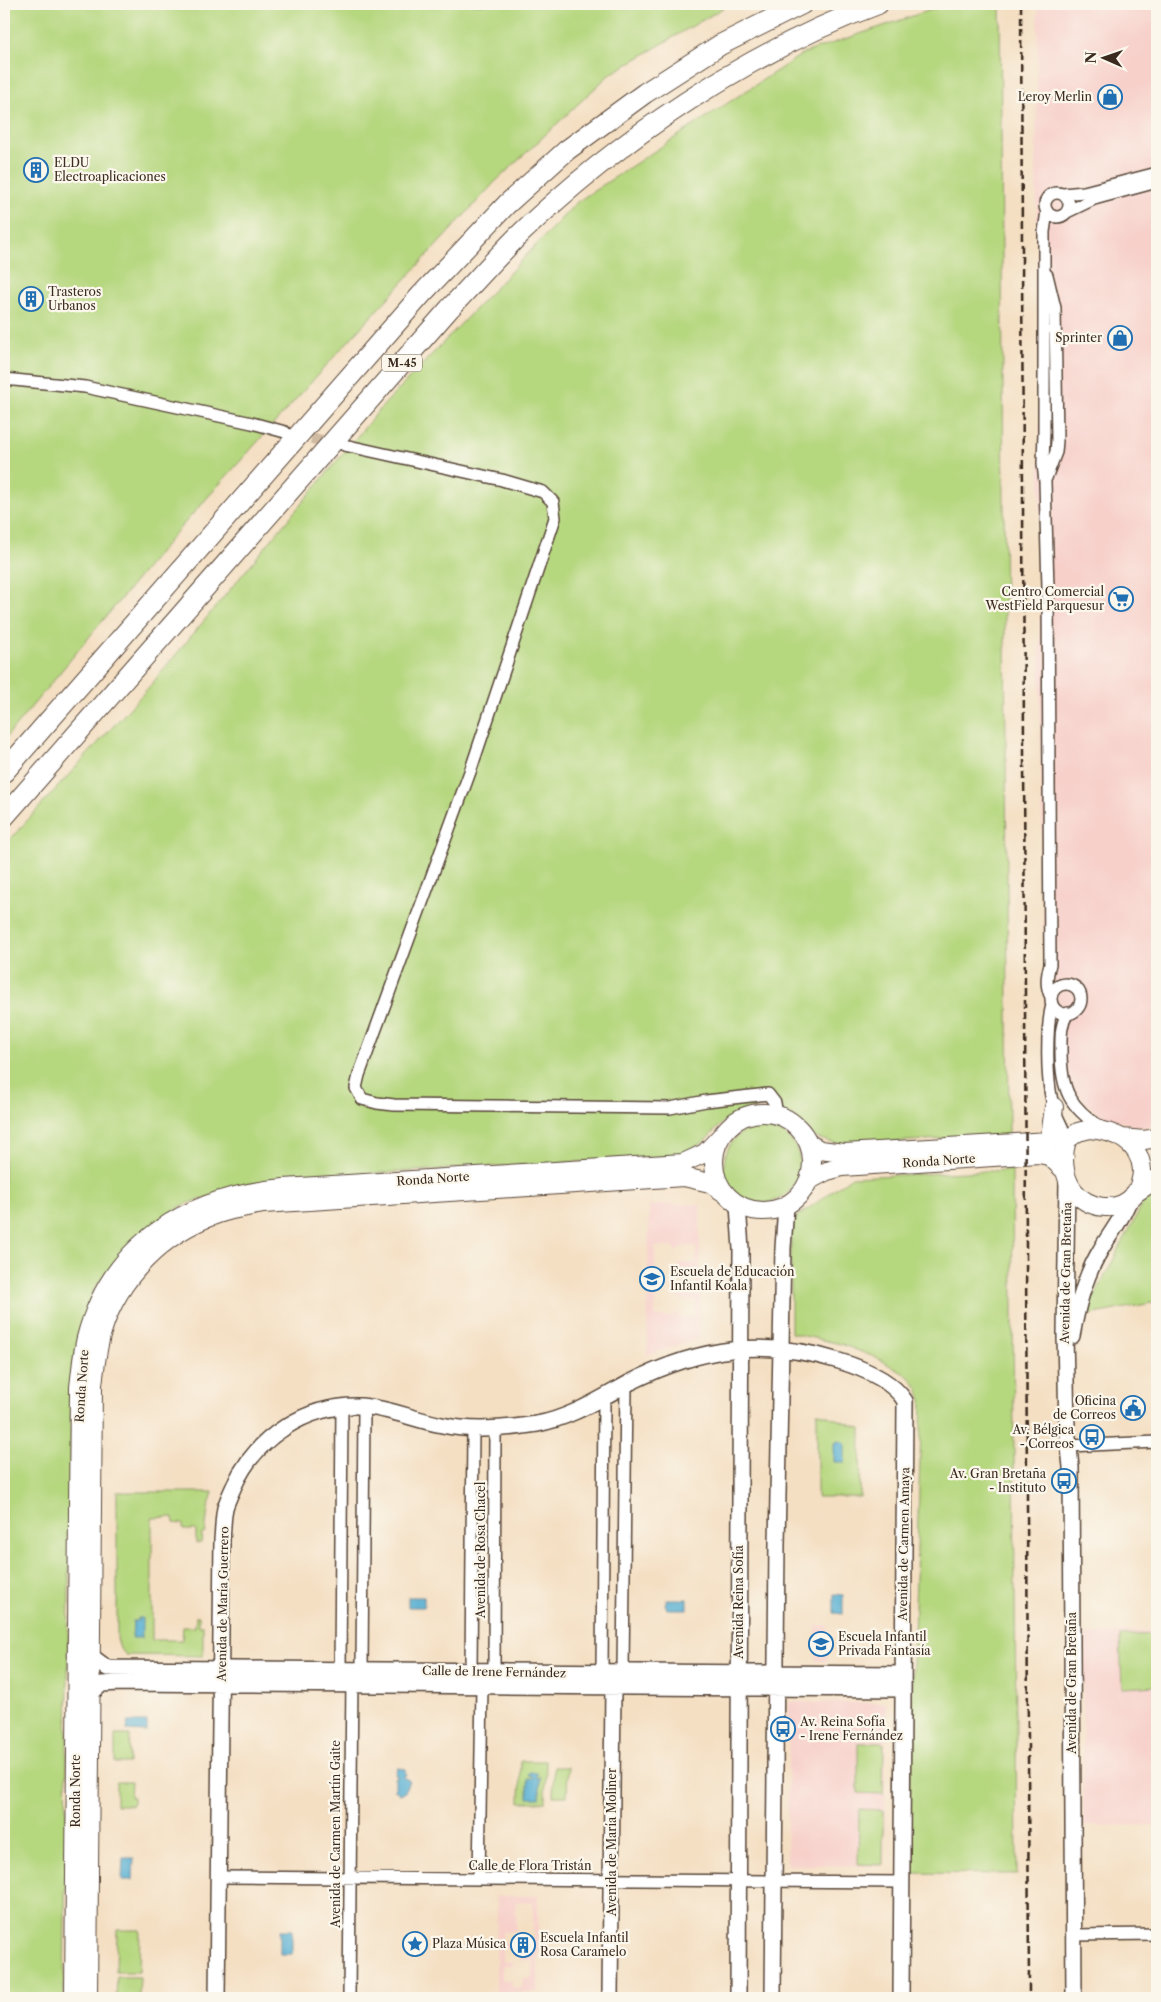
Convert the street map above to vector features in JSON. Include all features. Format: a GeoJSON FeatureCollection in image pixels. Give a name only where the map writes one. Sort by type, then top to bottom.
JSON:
{"type":"FeatureCollection","features":[{"type":"Feature","properties":{"kind":"highway","name":"M-45"},"geometry":{"type":"LineString","coordinates":[[4,772],[421,294],[507,204],[567,150],[645,93],[720,45],[802,4]]}},
{"type":"Feature","properties":{"kind":"highway","name":"M-45"},"geometry":{"type":"LineString","coordinates":[[4,817],[450,308],[518,236],[588,174],[665,117],[737,70],[853,13],[878,4]]}},
{"type":"Feature","properties":{"kind":"main road"},"geometry":{"type":"LineString","coordinates":[[1048,1141],[1054,1107]]}},
{"type":"Feature","properties":{"kind":"main road","name":"Ronda Norte"},"geometry":{"type":"LineString","coordinates":[[74,1998],[79,1387],[83,1352],[92,1319],[100,1300],[125,1262],[138,1247],[167,1224],[192,1210],[236,1195],[284,1188],[683,1163],[705,1153],[731,1124],[745,1116],[761,1113],[777,1115],[796,1125],[808,1143],[812,1155],[812,1168],[808,1181],[799,1195],[786,1206],[774,1210],[762,1212],[749,1210],[738,1205],[710,1183],[684,1177],[263,1204],[211,1216],[190,1226],[170,1239],[137,1269],[124,1287],[106,1320],[98,1348],[92,1404],[88,1998]]}},
{"type":"Feature","properties":{"kind":"main road"},"geometry":{"type":"LineString","coordinates":[[1157,1138],[1144,1140],[1083,1130],[1075,1133],[1067,1140],[1064,1154],[1066,1175],[1074,1192],[1092,1205],[1112,1207],[1132,1197],[1157,1179]]}},
{"type":"Feature","properties":{"kind":"main road"},"geometry":{"type":"LineString","coordinates":[[1116,1135],[1134,1148],[1141,1165],[1141,1178],[1132,1197]]}},
{"type":"Feature","properties":{"kind":"main road","name":"Ronda Norte"},"geometry":{"type":"LineString","coordinates":[[721,1136],[715,1150],[713,1165],[716,1179],[723,1192]]}},
{"type":"Feature","properties":{"kind":"main road","name":"Ronda Norte"},"geometry":{"type":"LineString","coordinates":[[808,1143],[820,1150],[844,1153],[1067,1140]]}},
{"type":"Feature","properties":{"kind":"main road","name":"Ronda Norte"},"geometry":{"type":"LineString","coordinates":[[808,1181],[827,1171],[842,1167],[1038,1154],[1049,1156],[1066,1175]]}},
{"type":"Feature","properties":{"kind":"street"},"geometry":{"type":"LineString","coordinates":[[1050,964],[1054,974],[1065,984],[1076,988],[1080,996],[1079,1006],[1074,1011],[1068,1013],[1059,1011],[1051,1000],[1047,986],[1050,964],[1048,598],[1043,464],[1044,230],[1047,211],[1045,204],[1047,198],[1054,193],[1084,192],[1157,173]]}},
{"type":"Feature","properties":{"kind":"street"},"geometry":{"type":"LineString","coordinates":[[1047,211],[1056,217],[1064,215],[1094,199],[1157,182]]}},
{"type":"Feature","properties":{"kind":"street"},"geometry":{"type":"LineString","coordinates":[[1063,194],[1069,201],[1067,212]]}},
{"type":"Feature","properties":{"kind":"street"},"geometry":{"type":"LineString","coordinates":[[4,379],[85,386],[285,432]]}},
{"type":"Feature","properties":{"kind":"street"},"geometry":{"type":"LineString","coordinates":[[344,445],[502,480],[543,492],[553,502],[554,518],[471,769],[359,1075],[356,1088],[362,1099],[394,1105],[670,1108],[706,1101],[768,1094],[776,1103],[777,1115]]}},
{"type":"Feature","properties":{"kind":"street"},"geometry":{"type":"LineString","coordinates":[[1065,984],[1057,988],[1051,1000],[1049,1070],[1050,1089],[1054,1107],[1067,1140]]}},
{"type":"Feature","properties":{"kind":"street"},"geometry":{"type":"LineString","coordinates":[[1068,1013],[1061,1031],[1062,1075],[1065,1088],[1071,1100],[1082,1113],[1116,1135]]}},
{"type":"Feature","properties":{"kind":"street","name":"Avenida de Gran Bretaña"},"geometry":{"type":"LineString","coordinates":[[1066,1175],[1065,1335],[1069,1446],[1074,1998]]}},
{"type":"Feature","properties":{"kind":"street","name":"Avenida de Gran Bretaña"},"geometry":{"type":"LineString","coordinates":[[1066,1367],[1075,1318],[1089,1274],[1100,1251],[1125,1213],[1132,1197]]}},
{"type":"Feature","properties":{"kind":"street","name":"Avenida Reina Sofía"},"geometry":{"type":"LineString","coordinates":[[738,1205],[741,1249],[738,1998]]}},
{"type":"Feature","properties":{"kind":"street"},"geometry":{"type":"LineString","coordinates":[[773,1998],[781,1349],[786,1206]]}},
{"type":"Feature","properties":{"kind":"street","name":"Avenida de María Guerrero"},"geometry":{"type":"LineString","coordinates":[[218,1998],[222,1540],[225,1507],[237,1480],[260,1446],[274,1434],[300,1419],[342,1406],[364,1406],[441,1425],[473,1429],[495,1429],[539,1424],[587,1407],[626,1385],[680,1360],[705,1353],[758,1348]]}},
{"type":"Feature","properties":{"kind":"street","name":"Avenida de Carmen Amaya"},"geometry":{"type":"LineString","coordinates":[[758,1348],[781,1349],[813,1354],[854,1366],[898,1389],[905,1401],[901,1998]]}},
{"type":"Feature","properties":{"kind":"street"},"geometry":{"type":"LineString","coordinates":[[624,1673],[626,1385]]}},
{"type":"Feature","properties":{"kind":"street"},"geometry":{"type":"LineString","coordinates":[[602,1673],[604,1398]]}},
{"type":"Feature","properties":{"kind":"street","name":"Avenida de Carmen Martín Gaite"},"geometry":{"type":"LineString","coordinates":[[342,1406],[351,1673],[349,1998]]}},
{"type":"Feature","properties":{"kind":"street","name":"Avenida de Carmen Martín Gaite"},"geometry":{"type":"LineString","coordinates":[[351,1673],[364,1406]]}},
{"type":"Feature","properties":{"kind":"street","name":"Avenida de Rosa Chacel"},"geometry":{"type":"LineString","coordinates":[[471,1671],[473,1429]]}},
{"type":"Feature","properties":{"kind":"street","name":"Avenida de Rosa Chacel"},"geometry":{"type":"LineString","coordinates":[[494,1672],[495,1429]]}},
{"type":"Feature","properties":{"kind":"street"},"geometry":{"type":"LineString","coordinates":[[1069,1446],[1157,1442]]}},
{"type":"Feature","properties":{"kind":"street"},"geometry":{"type":"LineString","coordinates":[[602,1543],[624,1543]]}},
{"type":"Feature","properties":{"kind":"street","name":"Calle de Irene Fernández"},"geometry":{"type":"LineString","coordinates":[[91,1656],[107,1668],[222,1676]]}},
{"type":"Feature","properties":{"kind":"street","name":"Calle de Irene Fernández"},"geometry":{"type":"LineString","coordinates":[[90,1694],[102,1684],[222,1676],[471,1671],[624,1673],[776,1681],[903,1682]]}},
{"type":"Feature","properties":{"kind":"street","name":"Calle de Irene Fernández"},"geometry":{"type":"LineString","coordinates":[[351,1673],[482,1685],[613,1686],[740,1680]]}},
{"type":"Feature","properties":{"kind":"street"},"geometry":{"type":"LineString","coordinates":[[479,1879],[482,1685]]}},
{"type":"Feature","properties":{"kind":"street","name":"Avenida de María Moliner"},"geometry":{"type":"LineString","coordinates":[[610,1998],[613,1686]]}},
{"type":"Feature","properties":{"kind":"street","name":"Calle de Flora Tristán"},"geometry":{"type":"LineString","coordinates":[[219,1877],[902,1882]]}},
{"type":"Feature","properties":{"kind":"street"},"geometry":{"type":"LineString","coordinates":[[1074,1935],[1157,1934]]}},
{"type":"Feature","properties":{"kind":"shaded area"},"geometry":{"type":"Polygon","coordinates":[[[1038,4],[1157,4],[1157,1127],[1140,1127],[1101,1117],[1072,1089],[1046,1092],[1040,702],[1040,392],[1036,159],[1038,4]]]}},
{"type":"Feature","properties":{"kind":"shaded area","name":"Escuela de Educación Infantil Koala"},"geometry":{"type":"Polygon","coordinates":[[[700,1204],[700,1338],[647,1355],[649,1205],[700,1204]],[[696,1246],[680,1247],[679,1250],[675,1251],[674,1247],[655,1247],[655,1285],[666,1285],[666,1291],[655,1291],[655,1316],[673,1317],[674,1313],[678,1313],[678,1317],[695,1316],[695,1300],[679,1300],[679,1290],[696,1290],[696,1273],[679,1273],[679,1263],[696,1263],[696,1246]]]}},
{"type":"Feature","properties":{"kind":"shaded area","name":"Escuela Infantil Privada Fantasía"},"geometry":{"type":"Polygon","coordinates":[[[816,1625],[827,1625],[827,1661],[816,1661],[816,1625]]]}},
{"type":"Feature","properties":{"kind":"shaded area"},"geometry":{"type":"Polygon","coordinates":[[[1157,1630],[1157,1825],[1083,1826],[1083,1635],[1157,1630]]]}},
{"type":"Feature","properties":{"kind":"shaded area"},"geometry":{"type":"Polygon","coordinates":[[[789,1702],[886,1703],[884,1866],[787,1865],[789,1702]]]}},
{"type":"Feature","properties":{"kind":"shaded area"},"geometry":{"type":"Polygon","coordinates":[[[497,1896],[538,1896],[538,1992],[496,1993],[497,1896]],[[516,1902],[516,1931],[502,1931],[502,1943],[513,1943],[513,1948],[502,1948],[502,1962],[513,1962],[513,1966],[502,1966],[502,1981],[512,1981],[512,1988],[522,1988],[523,1979],[532,1979],[533,1961],[520,1960],[520,1955],[533,1955],[533,1902],[516,1902]]]}},
{"type":"Feature","properties":{"kind":"green space"},"geometry":{"type":"Polygon","coordinates":[[[4,4],[730,4],[609,75],[495,182],[172,537],[4,740],[4,4]]]}},
{"type":"Feature","properties":{"kind":"green space"},"geometry":{"type":"Polygon","coordinates":[[[948,4],[1000,4],[1009,1135],[842,1145],[816,1138],[793,1116],[765,1105],[736,1113],[724,1121],[704,1142],[678,1156],[327,1176],[246,1184],[181,1206],[128,1247],[94,1289],[73,1362],[64,1998],[4,1998],[4,846],[149,687],[380,409],[577,202],[804,53],[948,4]]]}},
{"type":"Feature","properties":{"kind":"green space"},"geometry":{"type":"Polygon","coordinates":[[[755,1127],[769,1127],[783,1133],[794,1144],[800,1158],[797,1180],[789,1192],[769,1203],[755,1203],[741,1197],[730,1186],[724,1172],[724,1158],[730,1144],[741,1133],[755,1127]]]}},
{"type":"Feature","properties":{"kind":"green space"},"geometry":{"type":"Polygon","coordinates":[[[1012,1170],[1017,1874],[906,1873],[922,1400],[918,1388],[908,1376],[877,1358],[841,1344],[791,1333],[791,1221],[852,1177],[1012,1170]]]}},
{"type":"Feature","properties":{"kind":"green space"},"geometry":{"type":"Polygon","coordinates":[[[1157,1187],[1157,1302],[1084,1316],[1149,1192],[1157,1187]]]}},
{"type":"Feature","properties":{"kind":"green space"},"geometry":{"type":"Polygon","coordinates":[[[817,1412],[861,1428],[860,1497],[817,1497],[817,1412]]]}},
{"type":"Feature","properties":{"kind":"green space"},"geometry":{"type":"Polygon","coordinates":[[[117,1492],[213,1492],[208,1509],[205,1533],[202,1534],[201,1543],[196,1543],[196,1530],[183,1530],[183,1524],[174,1523],[173,1517],[152,1518],[152,1640],[182,1640],[183,1627],[195,1627],[196,1616],[199,1616],[199,1626],[203,1626],[203,1656],[126,1655],[120,1649],[117,1638],[117,1492]]]}},
{"type":"Feature","properties":{"kind":"green space"},"geometry":{"type":"Polygon","coordinates":[[[1157,1634],[1157,1686],[1122,1688],[1120,1636],[1157,1634]]]}},
{"type":"Feature","properties":{"kind":"green space"},"geometry":{"type":"Polygon","coordinates":[[[115,1735],[130,1735],[129,1763],[115,1763],[115,1735]]]}},
{"type":"Feature","properties":{"kind":"green space"},"geometry":{"type":"Polygon","coordinates":[[[858,1743],[884,1743],[883,1794],[858,1793],[858,1743]]]}},
{"type":"Feature","properties":{"kind":"green space"},"geometry":{"type":"Polygon","coordinates":[[[521,1761],[546,1761],[545,1802],[520,1802],[521,1761]]]}},
{"type":"Feature","properties":{"kind":"green space"},"geometry":{"type":"Polygon","coordinates":[[[554,1767],[568,1767],[567,1796],[553,1796],[554,1767]]]}},
{"type":"Feature","properties":{"kind":"green space"},"geometry":{"type":"Polygon","coordinates":[[[116,1782],[131,1782],[130,1797],[133,1797],[133,1805],[116,1805],[116,1782]]]}},
{"type":"Feature","properties":{"kind":"green space"},"geometry":{"type":"Polygon","coordinates":[[[859,1809],[883,1810],[883,1865],[858,1864],[859,1809]]]}},
{"type":"Feature","properties":{"kind":"green space"},"geometry":{"type":"Polygon","coordinates":[[[117,1930],[140,1930],[139,1972],[116,1972],[117,1930]]]}},
{"type":"Feature","properties":{"kind":"green space"},"geometry":{"type":"Polygon","coordinates":[[[117,1977],[140,1977],[139,1998],[116,1998],[117,1977]]]}},
{"type":"Feature","properties":{"kind":"water"},"geometry":{"type":"Polygon","coordinates":[[[839,1441],[845,1443],[845,1462],[834,1462],[834,1443],[839,1441]]]}},
{"type":"Feature","properties":{"kind":"water"},"geometry":{"type":"Polygon","coordinates":[[[834,1594],[843,1595],[843,1614],[834,1613],[834,1594]]]}},
{"type":"Feature","properties":{"kind":"water"},"geometry":{"type":"Polygon","coordinates":[[[408,1597],[424,1597],[424,1607],[408,1607],[408,1597]]]}},
{"type":"Feature","properties":{"kind":"water"},"geometry":{"type":"Polygon","coordinates":[[[667,1599],[687,1599],[687,1609],[667,1609],[665,1604],[667,1599]]]}},
{"type":"Feature","properties":{"kind":"water"},"geometry":{"type":"Polygon","coordinates":[[[138,1618],[142,1618],[142,1638],[132,1638],[133,1621],[138,1621],[138,1618]]]}},
{"type":"Feature","properties":{"kind":"water"},"geometry":{"type":"Polygon","coordinates":[[[128,1722],[147,1722],[147,1732],[127,1731],[128,1722]]]}},
{"type":"Feature","properties":{"kind":"water"},"geometry":{"type":"Polygon","coordinates":[[[397,1768],[405,1769],[406,1775],[404,1775],[404,1778],[409,1780],[405,1792],[400,1794],[395,1790],[397,1768]]]}},
{"type":"Feature","properties":{"kind":"water"},"geometry":{"type":"Polygon","coordinates":[[[530,1772],[537,1773],[537,1779],[540,1776],[540,1798],[528,1798],[528,1779],[533,1778],[528,1776],[530,1772]]]}},
{"type":"Feature","properties":{"kind":"water"},"geometry":{"type":"Polygon","coordinates":[[[123,1858],[134,1858],[133,1880],[122,1880],[123,1858]]]}},
{"type":"Feature","properties":{"kind":"water"},"geometry":{"type":"Polygon","coordinates":[[[280,1930],[292,1930],[292,1954],[280,1954],[280,1930]]]}},
{"type":"Feature","properties":{"kind":"tunnel"},"geometry":{"type":"LineString","coordinates":[[295,435],[335,443]]}},
{"type":"Feature","properties":{"kind":"railway"},"geometry":{"type":"LineString","coordinates":[[1021,4],[1029,1998]]}},
{"type":"Feature","properties":{"kind":"place","name":"Leroy Merlin"},"geometry":{"type":"Point","coordinates":[1110,97]}},
{"type":"Feature","properties":{"kind":"place","name":"ELDU Electroaplicaciones"},"geometry":{"type":"Point","coordinates":[36,170]}},
{"type":"Feature","properties":{"kind":"place","name":"Trasteros Urbanos"},"geometry":{"type":"Point","coordinates":[31,299]}},
{"type":"Feature","properties":{"kind":"place","name":"Sprinter"},"geometry":{"type":"Point","coordinates":[1120,338]}},
{"type":"Feature","properties":{"kind":"place","name":"Centro Comercial WestField Parquesur"},"geometry":{"type":"Point","coordinates":[1121,599]}},
{"type":"Feature","properties":{"kind":"place","name":"Escuela de Educación Infantil Koala"},"geometry":{"type":"Point","coordinates":[652,1279]}},
{"type":"Feature","properties":{"kind":"place","name":"Oficina de Correos"},"geometry":{"type":"Point","coordinates":[1133,1408]}},
{"type":"Feature","properties":{"kind":"place","name":"Av. Bélgica - Correos"},"geometry":{"type":"Point","coordinates":[1092,1437]}},
{"type":"Feature","properties":{"kind":"place","name":"Av. Gran Bretaña - Instituto"},"geometry":{"type":"Point","coordinates":[1064,1481]}},
{"type":"Feature","properties":{"kind":"place","name":"Escuela Infantil Privada Fantasía"},"geometry":{"type":"Point","coordinates":[821,1644]}},
{"type":"Feature","properties":{"kind":"place","name":"Av. Reina Sofía - Irene Fernández"},"geometry":{"type":"Point","coordinates":[783,1729]}},
{"type":"Feature","properties":{"kind":"place","name":"Plaza Música"},"geometry":{"type":"Point","coordinates":[415,1944]}},
{"type":"Feature","properties":{"kind":"place","name":"Escuela Infantil Rosa Caramelo"},"geometry":{"type":"Point","coordinates":[523,1945]}}]}
